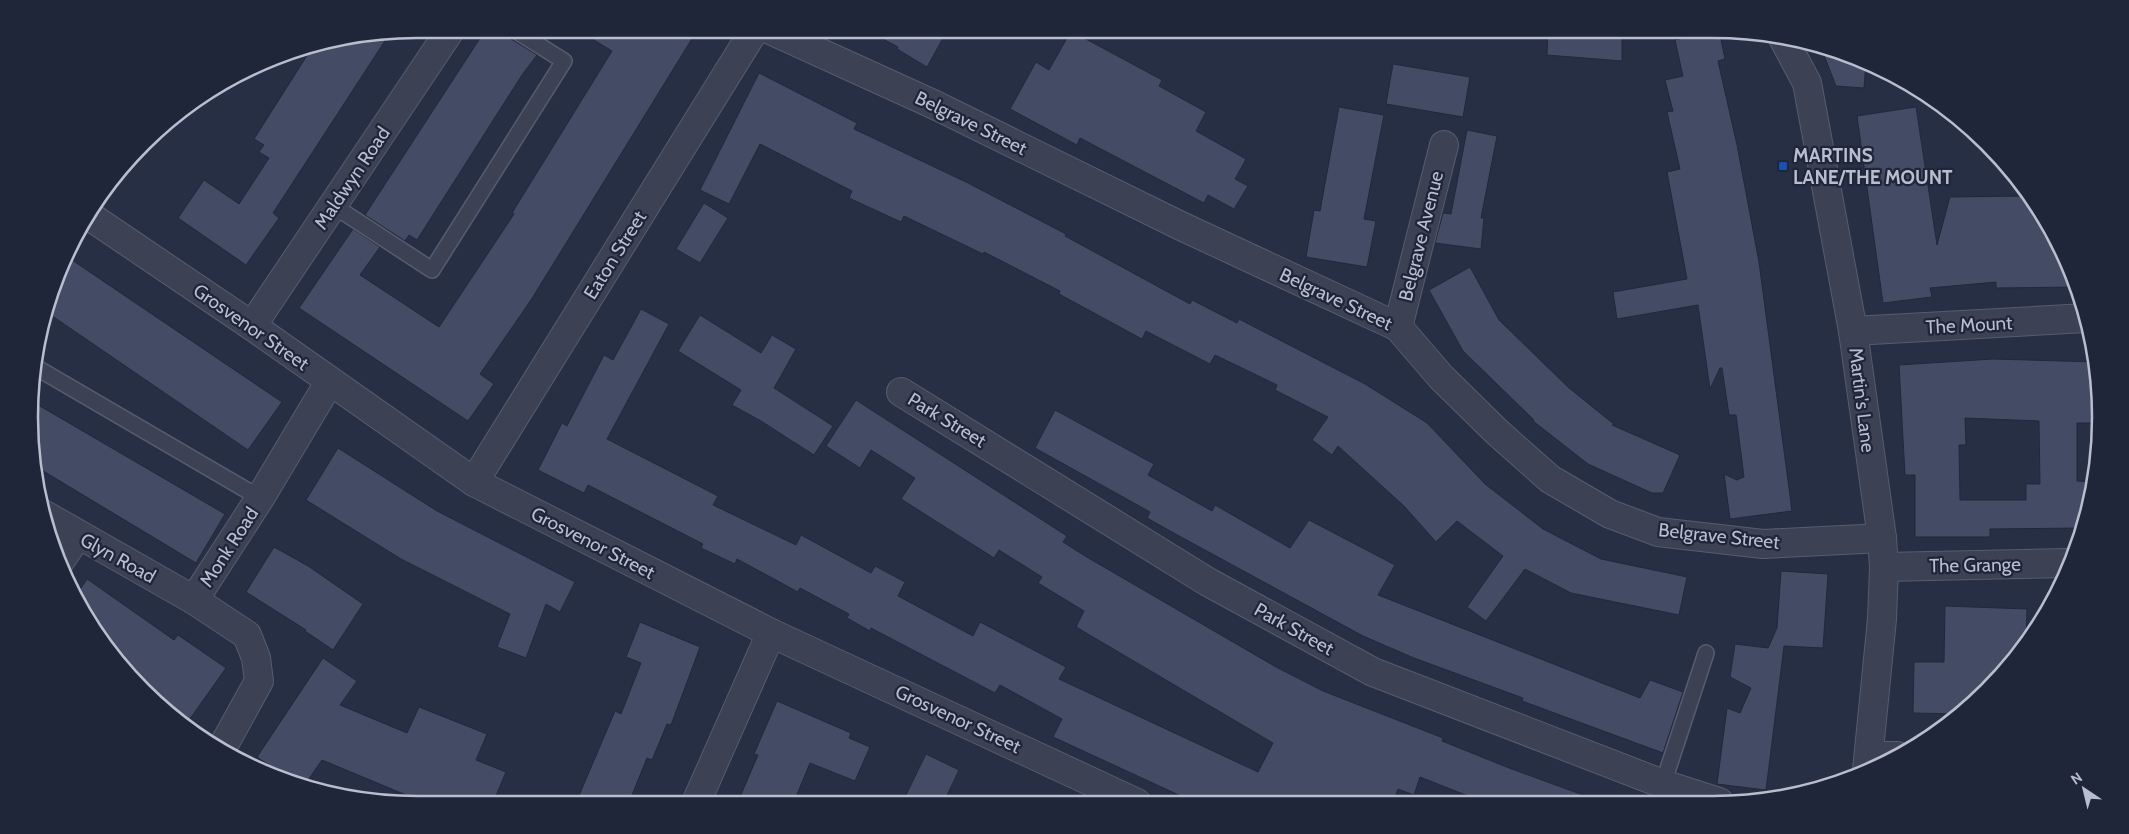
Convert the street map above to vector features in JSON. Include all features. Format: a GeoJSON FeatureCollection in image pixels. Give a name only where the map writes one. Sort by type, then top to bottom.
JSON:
{"type":"FeatureCollection","features":[{"type":"Feature","properties":{"kind":"street","name":"Maldwyn Road"},"geometry":{"type":"LineString","coordinates":[[252,326],[445,38]]}},
{"type":"Feature","properties":{"kind":"street","name":"Eaton Street"},"geometry":{"type":"LineString","coordinates":[[474,482],[749,38]]}},
{"type":"Feature","properties":{"kind":"street","name":"Belgrave Street"},"geometry":{"type":"LineString","coordinates":[[788,38],[935,105],[1181,226],[1398,327],[1441,377],[1497,432],[1550,479],[1610,514],[1658,532],[1763,544],[1882,538]]}},
{"type":"Feature","properties":{"kind":"street","name":"Martin's Lane"},"geometry":{"type":"LineString","coordinates":[[1787,45],[1807,83],[1853,331],[1882,538],[1884,567],[1882,619],[1869,762]]}},
{"type":"Feature","properties":{"kind":"street","name":"Belgrave Avenue"},"geometry":{"type":"LineString","coordinates":[[1398,327],[1444,145]]}},
{"type":"Feature","properties":{"kind":"street","name":"Grosvenor Street"},"geometry":{"type":"LineString","coordinates":[[93,219],[252,326],[474,482],[771,633],[1013,744],[1120,796]]}},
{"type":"Feature","properties":{"kind":"street","name":"The Mount"},"geometry":{"type":"LineString","coordinates":[[1853,331],[2079,318]]}},
{"type":"Feature","properties":{"kind":"street","name":"Monk Road"},"geometry":{"type":"LineString","coordinates":[[224,744],[259,681],[256,658],[247,635],[194,600],[260,498],[330,381]]}},
{"type":"Feature","properties":{"kind":"street","name":"Park Street"},"geometry":{"type":"LineString","coordinates":[[901,392],[1208,582],[1372,672],[1663,784],[1700,796]]}},
{"type":"Feature","properties":{"kind":"street","name":"Glyn Road"},"geometry":{"type":"LineString","coordinates":[[51,519],[194,600]]}},
{"type":"Feature","properties":{"kind":"street"},"geometry":{"type":"LineString","coordinates":[[64,556],[78,535]]}},
{"type":"Feature","properties":{"kind":"street","name":"The Grange"},"geometry":{"type":"LineString","coordinates":[[1884,567],[2062,563]]}},
{"type":"Feature","properties":{"kind":"street"},"geometry":{"type":"LineString","coordinates":[[699,796],[771,633]]}},
{"type":"Feature","properties":{"kind":"lane"},"geometry":{"type":"LineString","coordinates":[[334,206],[432,270],[564,61],[527,38]]}},
{"type":"Feature","properties":{"kind":"lane"},"geometry":{"type":"LineString","coordinates":[[41,370],[260,498]]}},
{"type":"Feature","properties":{"kind":"lane"},"geometry":{"type":"LineString","coordinates":[[1663,784],[1706,653]]}},
{"type":"Feature","properties":{"kind":"building"},"geometry":{"type":"Polygon","coordinates":[[[480,38],[510,38],[537,55],[522,75],[417,240],[409,235],[405,241],[365,215],[480,38]]]}},
{"type":"Feature","properties":{"kind":"building"},"geometry":{"type":"Polygon","coordinates":[[[591,38],[692,38],[531,300],[480,374],[494,384],[468,421],[299,308],[353,229],[380,247],[360,275],[439,327],[514,214],[512,213],[612,51],[591,38]]]}},
{"type":"Feature","properties":{"kind":"building"},"geometry":{"type":"Polygon","coordinates":[[[881,38],[943,38],[927,67],[897,49],[898,47],[881,38]]]}},
{"type":"Feature","properties":{"kind":"building"},"geometry":{"type":"Polygon","coordinates":[[[1067,38],[1084,38],[1162,80],[1159,86],[1206,112],[1196,131],[1246,159],[1235,179],[1248,186],[1234,209],[1208,195],[1204,203],[1080,138],[1077,145],[1010,109],[1036,62],[1049,70],[1067,38]]]}},
{"type":"Feature","properties":{"kind":"building"},"geometry":{"type":"Polygon","coordinates":[[[1548,38],[1622,38],[1622,61],[1547,55],[1548,38]]]}},
{"type":"Feature","properties":{"kind":"building"},"geometry":{"type":"Polygon","coordinates":[[[1684,38],[1721,38],[1725,59],[1718,61],[1737,145],[1759,262],[1792,511],[1730,519],[1724,474],[1737,480],[1744,477],[1736,415],[1729,415],[1722,368],[1720,368],[1710,389],[1698,305],[1617,319],[1613,292],[1687,279],[1667,172],[1680,169],[1667,112],[1673,111],[1665,80],[1683,76],[1675,40],[1684,38]]]}},
{"type":"Feature","properties":{"kind":"building"},"geometry":{"type":"Polygon","coordinates":[[[386,39],[273,213],[279,218],[246,265],[178,218],[204,180],[239,204],[269,158],[259,152],[264,145],[254,139],[308,54],[343,45],[386,39]]]}},
{"type":"Feature","properties":{"kind":"building"},"geometry":{"type":"Polygon","coordinates":[[[1824,55],[1865,70],[1864,88],[1836,86],[1824,55]]]}},
{"type":"Feature","properties":{"kind":"building"},"geometry":{"type":"Polygon","coordinates":[[[1393,64],[1470,77],[1463,117],[1386,104],[1393,64]]]}},
{"type":"Feature","properties":{"kind":"building"},"geometry":{"type":"Polygon","coordinates":[[[759,73],[857,123],[854,129],[966,182],[1066,234],[1065,236],[1190,304],[1192,300],[1237,323],[1239,319],[1365,384],[1427,423],[1485,484],[1543,529],[1601,559],[1687,577],[1679,615],[1571,593],[1525,569],[1486,621],[1467,607],[1503,556],[1457,521],[1436,542],[1404,506],[1338,446],[1332,455],[1312,440],[1328,417],[1275,390],[1277,385],[1215,355],[1210,364],[1146,331],[1142,339],[1059,294],[1060,291],[984,252],[983,254],[904,216],[901,222],[849,198],[852,191],[760,144],[729,204],[700,190],[759,73]]]}},
{"type":"Feature","properties":{"kind":"building"},"geometry":{"type":"Polygon","coordinates":[[[1339,107],[1384,115],[1364,219],[1376,221],[1367,267],[1306,257],[1314,210],[1320,211],[1339,107]]]}},
{"type":"Feature","properties":{"kind":"building"},"geometry":{"type":"Polygon","coordinates":[[[1916,107],[1937,245],[1950,197],[2021,196],[2041,227],[2068,287],[1996,288],[1996,282],[1930,288],[1932,297],[1883,303],[1857,116],[1916,107]]]}},
{"type":"Feature","properties":{"kind":"building"},"geometry":{"type":"Polygon","coordinates":[[[1467,130],[1497,136],[1481,218],[1484,218],[1481,249],[1435,243],[1443,213],[1451,214],[1467,130]]]}},
{"type":"Feature","properties":{"kind":"building"},"geometry":{"type":"Polygon","coordinates":[[[704,203],[728,218],[700,263],[676,249],[704,203]]]}},
{"type":"Feature","properties":{"kind":"building"},"geometry":{"type":"Polygon","coordinates":[[[72,260],[282,402],[248,450],[51,315],[72,260]]]}},
{"type":"Feature","properties":{"kind":"building"},"geometry":{"type":"Polygon","coordinates":[[[1470,267],[1499,320],[1569,388],[1615,425],[1612,425],[1680,455],[1663,493],[1652,493],[1588,464],[1533,421],[1463,351],[1429,290],[1470,267]]]}},
{"type":"Feature","properties":{"kind":"building"},"geometry":{"type":"Polygon","coordinates":[[[641,309],[669,324],[607,439],[718,496],[713,505],[796,545],[801,535],[871,573],[875,566],[905,582],[898,596],[973,636],[980,622],[1066,667],[1059,679],[1258,772],[1273,743],[1076,627],[1084,611],[1038,583],[1042,577],[999,550],[994,558],[901,499],[915,478],[871,450],[860,468],[826,446],[856,400],[1067,536],[1063,542],[1085,556],[1276,667],[1323,691],[1443,738],[1442,741],[1586,796],[1468,796],[1420,777],[1414,795],[1398,789],[1396,796],[1181,796],[1053,737],[1062,719],[1000,685],[995,693],[871,628],[870,631],[847,618],[849,614],[800,588],[798,592],[737,559],[735,564],[701,548],[703,544],[588,485],[584,493],[538,470],[562,423],[567,426],[604,355],[613,360],[641,309]]]}},
{"type":"Feature","properties":{"kind":"building"},"geometry":{"type":"Polygon","coordinates":[[[700,315],[761,353],[772,335],[796,349],[774,388],[833,426],[814,455],[732,405],[741,390],[678,351],[700,315]]]}},
{"type":"Feature","properties":{"kind":"building"},"geometry":{"type":"Polygon","coordinates":[[[1993,359],[2087,362],[2091,392],[2092,423],[2077,423],[2077,481],[2086,482],[2075,528],[1990,529],[1990,537],[1915,537],[1915,475],[1905,475],[1899,365],[1993,359]],[[1965,418],[1966,445],[1959,445],[1960,500],[2026,500],[2026,484],[2040,484],[2039,421],[1965,418]]]}},
{"type":"Feature","properties":{"kind":"building"},"geometry":{"type":"Polygon","coordinates":[[[38,405],[225,514],[196,563],[41,470],[38,442],[38,405]]]}},
{"type":"Feature","properties":{"kind":"building"},"geometry":{"type":"Polygon","coordinates":[[[1055,410],[1154,464],[1148,475],[1212,511],[1215,505],[1290,548],[1309,520],[1395,565],[1378,595],[1640,698],[1650,680],[1683,692],[1663,753],[1522,701],[1523,698],[1414,658],[1363,636],[1147,518],[1150,512],[1035,448],[1055,410]]]}},
{"type":"Feature","properties":{"kind":"building"},"geometry":{"type":"Polygon","coordinates":[[[338,448],[437,511],[575,582],[560,612],[546,604],[526,658],[497,647],[510,614],[401,559],[306,500],[338,448]]]}},
{"type":"Feature","properties":{"kind":"building"},"geometry":{"type":"Polygon","coordinates":[[[274,547],[308,566],[363,604],[333,650],[306,630],[246,592],[274,547]]]}},
{"type":"Feature","properties":{"kind":"building"},"geometry":{"type":"Polygon","coordinates":[[[1781,571],[1828,574],[1823,648],[1784,646],[1766,790],[1717,784],[1727,708],[1740,713],[1751,688],[1730,677],[1735,644],[1768,648],[1777,628],[1781,571]]]}},
{"type":"Feature","properties":{"kind":"building"},"geometry":{"type":"Polygon","coordinates":[[[87,579],[174,640],[178,635],[226,668],[189,720],[149,685],[116,648],[101,628],[80,590],[87,579]]]}},
{"type":"Feature","properties":{"kind":"building"},"geometry":{"type":"Polygon","coordinates":[[[1945,606],[2027,609],[2026,630],[1997,667],[1962,702],[1948,714],[1913,713],[1914,662],[1944,662],[1945,606]]]}},
{"type":"Feature","properties":{"kind":"building"},"geometry":{"type":"Polygon","coordinates":[[[640,622],[700,647],[671,725],[667,724],[652,760],[647,758],[632,796],[579,796],[615,711],[621,714],[641,663],[626,657],[640,622]]]}},
{"type":"Feature","properties":{"kind":"building"},"geometry":{"type":"Polygon","coordinates":[[[323,658],[357,681],[340,705],[407,733],[419,707],[487,734],[476,760],[506,772],[496,796],[408,796],[322,760],[308,780],[274,769],[257,757],[323,658]]]}},
{"type":"Feature","properties":{"kind":"building"},"geometry":{"type":"Polygon","coordinates":[[[777,701],[851,733],[849,738],[870,747],[855,781],[810,763],[796,796],[740,796],[758,755],[754,754],[777,701]]]}},
{"type":"Feature","properties":{"kind":"building"},"geometry":{"type":"Polygon","coordinates":[[[926,754],[959,770],[947,796],[906,795],[926,754]]]}},
{"type":"Feature","properties":{"kind":"place","name":"MARTINS LANE/THE MOUNT"},"geometry":{"type":"Point","coordinates":[1783,166]}}]}
